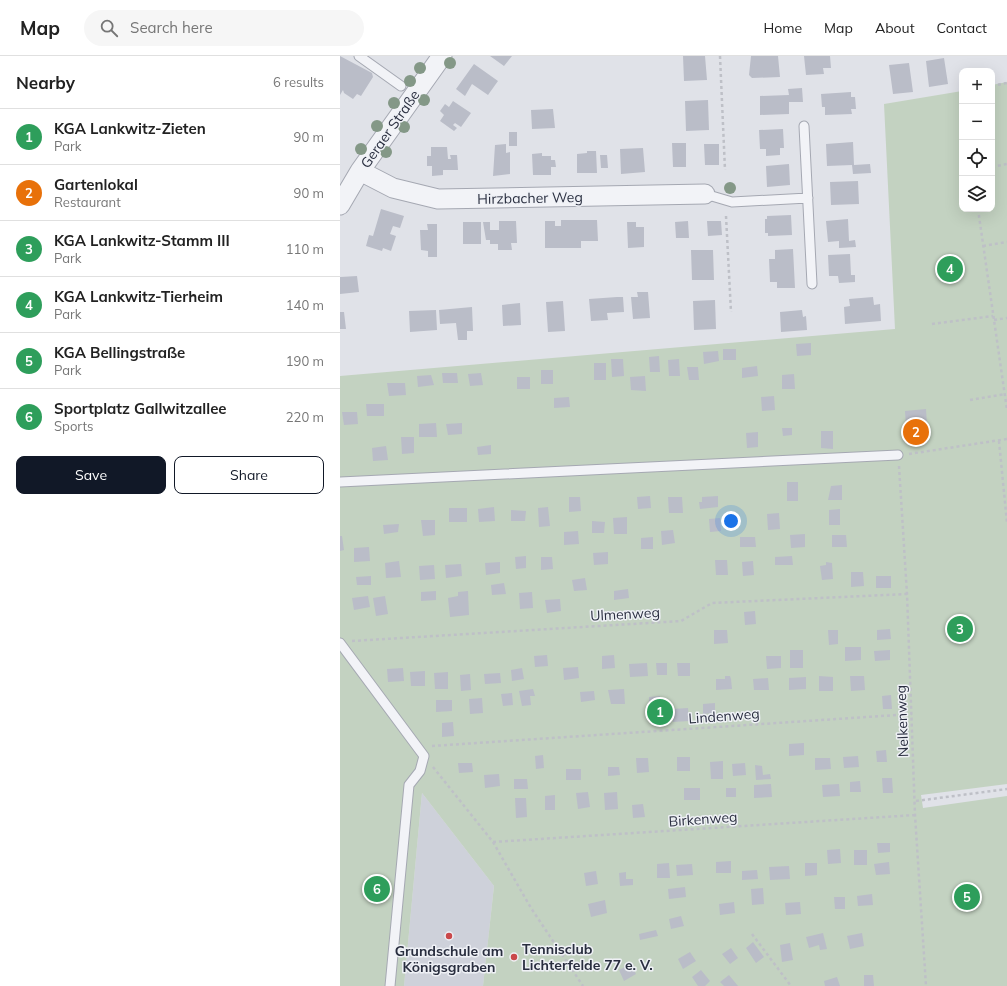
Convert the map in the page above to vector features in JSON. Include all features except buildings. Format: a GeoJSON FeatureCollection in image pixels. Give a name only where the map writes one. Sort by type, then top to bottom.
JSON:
{"type":"FeatureCollection","features":[{"type":"Feature","properties":{"kind":"street","name":"Geraer Straße"},"geometry":{"type":"LineString","coordinates":[[340,205],[351,179],[442,56]]}},
{"type":"Feature","properties":{"kind":"street","name":"Hirzbacher Weg"},"geometry":{"type":"LineString","coordinates":[[351,179],[438,199],[705,194]]}},
{"type":"Feature","properties":{"kind":"lane"},"geometry":{"type":"LineString","coordinates":[[359,56],[401,86]]}},
{"type":"Feature","properties":{"kind":"lane"},"geometry":{"type":"LineString","coordinates":[[804,126],[812,284]]}},
{"type":"Feature","properties":{"kind":"lane"},"geometry":{"type":"LineString","coordinates":[[705,194],[732,202],[808,198]]}},
{"type":"Feature","properties":{"kind":"lane"},"geometry":{"type":"LineString","coordinates":[[340,482],[898,455]]}},
{"type":"Feature","properties":{"kind":"lane"},"geometry":{"type":"LineString","coordinates":[[344,642],[424,756],[420,771],[409,785],[390,986]]}},
{"type":"Feature","properties":{"kind":"path"},"geometry":{"type":"LineString","coordinates":[[720,56],[725,170]]}},
{"type":"Feature","properties":{"kind":"path"},"geometry":{"type":"LineString","coordinates":[[995,85],[1007,83]]}},
{"type":"Feature","properties":{"kind":"path"},"geometry":{"type":"LineString","coordinates":[[995,166],[1007,164]]}},
{"type":"Feature","properties":{"kind":"path"},"geometry":{"type":"LineString","coordinates":[[978,212],[1007,410]]}},
{"type":"Feature","properties":{"kind":"path"},"geometry":{"type":"LineString","coordinates":[[726,216],[731,312]]}},
{"type":"Feature","properties":{"kind":"path"},"geometry":{"type":"LineString","coordinates":[[983,246],[1007,242]]}},
{"type":"Feature","properties":{"kind":"path"},"geometry":{"type":"LineString","coordinates":[[932,324],[1007,318]]}},
{"type":"Feature","properties":{"kind":"path"},"geometry":{"type":"LineString","coordinates":[[970,400],[1006,395]]}},
{"type":"Feature","properties":{"kind":"path"},"geometry":{"type":"LineString","coordinates":[[898,455],[1007,439]]}},
{"type":"Feature","properties":{"kind":"path"},"geometry":{"type":"LineString","coordinates":[[999,441],[1007,523]]}},
{"type":"Feature","properties":{"kind":"path","name":"Nelkenweg"},"geometry":{"type":"LineString","coordinates":[[898,455],[907,594],[916,801],[915,815],[926,986]]}},
{"type":"Feature","properties":{"kind":"path","name":"Ulmenweg"},"geometry":{"type":"LineString","coordinates":[[344,642],[681,621],[712,603],[907,594]]}},
{"type":"Feature","properties":{"kind":"path","name":"Lindenweg"},"geometry":{"type":"LineString","coordinates":[[417,747],[912,714]]}},
{"type":"Feature","properties":{"kind":"path"},"geometry":{"type":"LineString","coordinates":[[424,756],[493,842],[531,908],[583,986]]}},
{"type":"Feature","properties":{"kind":"path"},"geometry":{"type":"LineString","coordinates":[[916,801],[1007,789]]}},
{"type":"Feature","properties":{"kind":"path","name":"Birkenweg"},"geometry":{"type":"LineString","coordinates":[[493,842],[915,815]]}},
{"type":"Feature","properties":{"kind":"path"},"geometry":{"type":"LineString","coordinates":[[752,934],[791,986]]}},
{"type":"Feature","properties":{"kind":"shaded area","name":"Grundschule am Königsgraben"},"geometry":{"type":"Polygon","coordinates":[[[422,793],[494,886],[483,986],[404,986],[422,793]]]}},
{"type":"Feature","properties":{"kind":"green space"},"geometry":{"type":"Polygon","coordinates":[[[1007,82],[1007,784],[921,795],[923,808],[1007,796],[1007,986],[483,986],[494,886],[422,793],[404,986],[340,986],[340,376],[895,329],[884,104],[959,92],[959,212],[995,212],[995,84],[1007,82]]]}},
{"type":"Feature","properties":{"kind":"place","name":"KGA Lankwitz-Tierheim"},"geometry":{"type":"Point","coordinates":[950,269]}},
{"type":"Feature","properties":{"kind":"place","name":"Gartenlokal"},"geometry":{"type":"Point","coordinates":[916,432]}},
{"type":"Feature","properties":{"kind":"place","name":"KGA Lankwitz-Stamm III"},"geometry":{"type":"Point","coordinates":[960,629]}},
{"type":"Feature","properties":{"kind":"place","name":"KGA Lankwitz-Zieten"},"geometry":{"type":"Point","coordinates":[660,712]}},
{"type":"Feature","properties":{"kind":"place","name":"Sportplatz Gallwitzallee"},"geometry":{"type":"Point","coordinates":[377,889]}},
{"type":"Feature","properties":{"kind":"place","name":"KGA Bellingstraße"},"geometry":{"type":"Point","coordinates":[967,897]}},
{"type":"Feature","properties":{"kind":"place","name":"Grundschule am Königsgraben"},"geometry":{"type":"Point","coordinates":[449,936]}},
{"type":"Feature","properties":{"kind":"place","name":"Tennisclub Lichterfelde 77 e. V."},"geometry":{"type":"Point","coordinates":[514,957]}}]}
